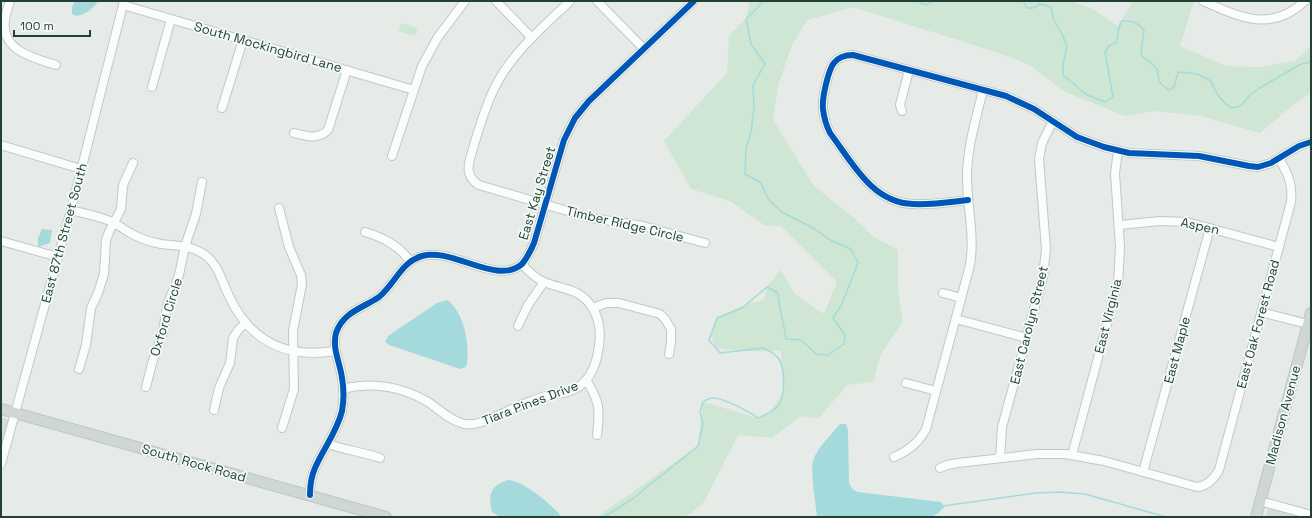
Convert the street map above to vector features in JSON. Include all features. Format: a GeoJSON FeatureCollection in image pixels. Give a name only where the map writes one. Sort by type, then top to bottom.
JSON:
{"type":"FeatureCollection","features":[{"type":"Feature","properties":{"kind":"main road","name":"Madison Avenue"},"geometry":{"type":"LineString","coordinates":[[1256,517],[1311,313]]}},
{"type":"Feature","properties":{"kind":"main road","name":"South Rock Road"},"geometry":{"type":"LineString","coordinates":[[1,409],[386,517]]}},
{"type":"Feature","properties":{"kind":"street"},"geometry":{"type":"LineString","coordinates":[[10,1],[5,20],[5,27],[6,34],[13,46],[16,50],[28,56],[56,65]]}},
{"type":"Feature","properties":{"kind":"street"},"geometry":{"type":"LineString","coordinates":[[392,156],[422,66],[445,26],[465,1]]}},
{"type":"Feature","properties":{"kind":"street"},"geometry":{"type":"LineString","coordinates":[[496,1],[532,38],[570,1]]}},
{"type":"Feature","properties":{"kind":"street"},"geometry":{"type":"LineString","coordinates":[[597,1],[644,49]]}},
{"type":"Feature","properties":{"kind":"street","name":"East Kay Street"},"geometry":{"type":"LineString","coordinates":[[522,264],[534,243],[561,148],[575,118],[589,101],[694,1]]}},
{"type":"Feature","properties":{"kind":"street"},"geometry":{"type":"LineString","coordinates":[[1203,1],[1218,4],[1239,17],[1250,19],[1265,19],[1285,14],[1293,11],[1305,1]]}},
{"type":"Feature","properties":{"kind":"street","name":"South Mockingbird Lane"},"geometry":{"type":"LineString","coordinates":[[123,3],[171,19],[414,90]]}},
{"type":"Feature","properties":{"kind":"street","name":"East 87th Street South"},"geometry":{"type":"LineString","coordinates":[[1,464],[71,210],[123,3]]}},
{"type":"Feature","properties":{"kind":"street"},"geometry":{"type":"LineString","coordinates":[[152,87],[171,19]]}},
{"type":"Feature","properties":{"kind":"street","name":"Timber Ridge Circle"},"geometry":{"type":"LineString","coordinates":[[532,38],[522,48],[496,84],[482,116],[468,165],[471,179],[479,185],[591,218],[643,226],[705,243]]}},
{"type":"Feature","properties":{"kind":"street"},"geometry":{"type":"LineString","coordinates":[[222,108],[243,40]]}},
{"type":"Feature","properties":{"kind":"street"},"geometry":{"type":"LineString","coordinates":[[968,200],[913,204],[902,203],[887,198],[868,183],[830,133],[824,115],[823,97],[830,69],[836,61],[841,57],[853,55],[983,90],[1012,99],[1034,109],[1084,140],[1118,150],[1139,154],[1199,156],[1254,167],[1267,165],[1299,146],[1311,142]]}},
{"type":"Feature","properties":{"kind":"street"},"geometry":{"type":"LineString","coordinates":[[294,133],[314,137],[323,135],[328,130],[347,70]]}},
{"type":"Feature","properties":{"kind":"street"},"geometry":{"type":"LineString","coordinates":[[902,111],[900,105],[909,70]]}},
{"type":"Feature","properties":{"kind":"street"},"geometry":{"type":"LineString","coordinates":[[894,457],[909,449],[922,436],[926,429],[972,254],[967,176],[968,156],[983,90]]}},
{"type":"Feature","properties":{"kind":"street","name":"East Carolyn Street"},"geometry":{"type":"LineString","coordinates":[[1000,458],[1002,427],[1041,287],[1046,259],[1039,164],[1040,150],[1053,121]]}},
{"type":"Feature","properties":{"kind":"street"},"geometry":{"type":"LineString","coordinates":[[1,145],[81,169]]}},
{"type":"Feature","properties":{"kind":"street","name":"East Virginia"},"geometry":{"type":"LineString","coordinates":[[1072,455],[1118,283],[1120,225],[1115,186],[1118,150]]}},
{"type":"Feature","properties":{"kind":"street","name":"East Oak Forest Road"},"geometry":{"type":"LineString","coordinates":[[1143,472],[1197,487],[1204,486],[1213,479],[1219,470],[1292,196],[1289,177],[1279,159]]}},
{"type":"Feature","properties":{"kind":"street"},"geometry":{"type":"LineString","coordinates":[[78,369],[86,345],[91,308],[104,274],[106,240],[121,209],[123,185],[133,163]]}},
{"type":"Feature","properties":{"kind":"street","name":"Oxford Circle"},"geometry":{"type":"LineString","coordinates":[[146,387],[153,360],[163,332],[167,306],[179,275],[185,246],[196,214],[202,182]]}},
{"type":"Feature","properties":{"kind":"street"},"geometry":{"type":"LineString","coordinates":[[280,208],[289,247],[301,275],[302,284],[293,331],[294,389],[282,428]]}},
{"type":"Feature","properties":{"kind":"street"},"geometry":{"type":"LineString","coordinates":[[71,210],[104,219],[132,234],[152,242],[185,246],[199,251],[216,267],[234,305],[246,323],[263,338],[282,348],[293,351],[313,353],[335,351]]}},
{"type":"Feature","properties":{"kind":"street","name":"Aspen"},"geometry":{"type":"LineString","coordinates":[[1120,225],[1173,221],[1187,222],[1279,247]]}},
{"type":"Feature","properties":{"kind":"street","name":"East Maple"},"geometry":{"type":"LineString","coordinates":[[1143,472],[1210,228]]}},
{"type":"Feature","properties":{"kind":"street"},"geometry":{"type":"LineString","coordinates":[[365,232],[378,236],[394,244],[410,262]]}},
{"type":"Feature","properties":{"kind":"street"},"geometry":{"type":"LineString","coordinates":[[1,241],[58,257]]}},
{"type":"Feature","properties":{"kind":"street"},"geometry":{"type":"LineString","coordinates":[[310,495],[316,483],[326,448],[342,410],[344,389],[335,351],[336,333],[343,321],[354,310],[369,303],[386,291],[404,266],[422,256],[436,254],[498,271],[510,270],[522,264],[533,276],[544,282],[575,292],[587,301],[593,308],[606,303],[619,303],[660,314],[671,329],[669,354]]}},
{"type":"Feature","properties":{"kind":"street"},"geometry":{"type":"LineString","coordinates":[[518,326],[528,305],[544,282]]}},
{"type":"Feature","properties":{"kind":"street"},"geometry":{"type":"LineString","coordinates":[[943,293],[961,298]]}},
{"type":"Feature","properties":{"kind":"street","name":"Tiara Pines Drive"},"geometry":{"type":"LineString","coordinates":[[344,389],[362,385],[381,385],[414,395],[429,403],[449,418],[465,424],[481,422],[520,405],[570,391],[581,385],[586,380],[594,368],[600,341],[598,323],[593,308]]}},
{"type":"Feature","properties":{"kind":"street"},"geometry":{"type":"LineString","coordinates":[[1261,312],[1309,324]]}},
{"type":"Feature","properties":{"kind":"street"},"geometry":{"type":"LineString","coordinates":[[956,319],[1027,338]]}},
{"type":"Feature","properties":{"kind":"street"},"geometry":{"type":"LineString","coordinates":[[214,410],[219,388],[230,363],[233,338],[239,329],[246,323]]}},
{"type":"Feature","properties":{"kind":"street"},"geometry":{"type":"LineString","coordinates":[[586,380],[593,391],[598,405],[599,413],[597,435]]}},
{"type":"Feature","properties":{"kind":"street"},"geometry":{"type":"LineString","coordinates":[[906,383],[936,391]]}},
{"type":"Feature","properties":{"kind":"street"},"geometry":{"type":"LineString","coordinates":[[326,448],[369,454],[380,458]]}},
{"type":"Feature","properties":{"kind":"street"},"geometry":{"type":"LineString","coordinates":[[940,468],[951,464],[1052,454],[1072,455],[1104,461],[1143,472]]}},
{"type":"Feature","properties":{"kind":"street"},"geometry":{"type":"LineString","coordinates":[[1260,501],[1311,515]]}},
{"type":"Feature","properties":{"kind":"shaded area"},"geometry":{"type":"Polygon","coordinates":[[[1,417],[10,420],[1,454],[1,417]]]}},
{"type":"Feature","properties":{"kind":"shaded area"},"geometry":{"type":"Polygon","coordinates":[[[1269,503],[1311,517],[1266,517],[1269,503]]]}},
{"type":"Feature","properties":{"kind":"green space"},"geometry":{"type":"Polygon","coordinates":[[[750,1],[1070,1],[1091,8],[1118,26],[1133,1],[1194,1],[1180,46],[1227,66],[1260,67],[1295,61],[1311,46],[1311,93],[1297,102],[1260,133],[1201,116],[1155,111],[1125,116],[1063,91],[1030,65],[999,53],[853,7],[807,20],[791,47],[778,86],[773,120],[814,186],[854,218],[874,237],[898,250],[898,290],[903,321],[880,356],[873,382],[847,385],[818,419],[801,416],[772,438],[738,435],[704,502],[685,517],[597,517],[698,446],[703,402],[758,418],[769,413],[783,393],[781,351],[739,351],[716,348],[711,335],[717,318],[748,303],[764,300],[767,287],[780,270],[796,295],[824,314],[837,282],[781,226],[764,225],[730,201],[691,189],[664,141],[727,73],[729,35],[746,19],[750,1]]]}},
{"type":"Feature","properties":{"kind":"green space"},"geometry":{"type":"Polygon","coordinates":[[[401,23],[418,28],[415,36],[398,31],[401,23]]]}},
{"type":"Feature","properties":{"kind":"water"},"geometry":{"type":"Polygon","coordinates":[[[75,1],[98,1],[90,10],[83,14],[75,15],[72,14],[72,7],[75,1]]]}},
{"type":"Feature","properties":{"kind":"water"},"geometry":{"type":"Polygon","coordinates":[[[42,229],[52,230],[50,243],[38,247],[38,238],[42,229]]]}},
{"type":"Feature","properties":{"kind":"water"},"geometry":{"type":"Polygon","coordinates":[[[447,300],[458,312],[465,330],[468,350],[466,367],[460,369],[389,345],[385,342],[388,336],[437,303],[447,300]]]}},
{"type":"Feature","properties":{"kind":"water"},"geometry":{"type":"Polygon","coordinates":[[[840,424],[846,424],[848,430],[849,483],[853,490],[858,492],[941,502],[944,507],[937,514],[931,517],[817,517],[812,478],[814,458],[819,449],[840,424]]]}},
{"type":"Feature","properties":{"kind":"water"},"geometry":{"type":"Polygon","coordinates":[[[508,480],[515,481],[529,489],[545,500],[562,517],[500,517],[492,512],[490,500],[494,488],[502,482],[508,480]]]}},
{"type":"Feature","properties":{"kind":"waterway"},"geometry":{"type":"LineString","coordinates":[[604,517],[631,500],[698,446],[703,424],[700,411],[703,402],[708,399],[717,398],[729,402],[758,418],[766,415],[780,403],[784,383],[781,364],[778,357],[764,348],[720,353],[709,340],[717,318],[742,308],[767,287],[778,293],[786,339],[801,340],[816,354],[828,355],[844,344],[845,335],[833,318],[841,306],[858,263],[851,249],[832,241],[813,228],[782,212],[769,200],[760,182],[745,174],[746,148],[751,132],[754,109],[753,85],[765,64],[751,44],[746,19],[764,1]]}},
{"type":"Feature","properties":{"kind":"waterway"},"geometry":{"type":"LineString","coordinates":[[917,1],[926,5],[934,1]]}},
{"type":"Feature","properties":{"kind":"waterway"},"geometry":{"type":"LineString","coordinates":[[1023,1],[1027,8],[1033,8],[1040,4],[1051,7],[1053,18],[1067,46],[1063,65],[1063,75],[1087,95],[1106,102],[1113,97],[1105,52],[1110,45],[1116,43],[1119,27],[1122,21],[1134,22],[1144,30],[1141,51],[1142,56],[1158,70],[1158,77],[1161,84],[1169,90],[1174,87],[1178,72],[1197,74],[1211,81],[1219,96],[1231,108],[1241,106],[1250,95],[1263,86],[1301,64],[1311,62]]}},
{"type":"Feature","properties":{"kind":"waterway"},"geometry":{"type":"LineString","coordinates":[[943,506],[1036,493],[1059,492],[1085,494],[1166,517]]}},
{"type":"Feature","properties":{"kind":"cycle path"},"geometry":{"type":"LineString","coordinates":[[310,495],[314,471],[337,426],[342,411],[343,386],[335,339],[336,333],[343,320],[354,311],[379,297],[385,292],[403,268],[415,259],[422,256],[434,255],[447,257],[487,269],[500,271],[512,270],[522,264],[534,243],[564,140],[575,118],[589,101],[694,1]]}},
{"type":"Feature","properties":{"kind":"cycle path"},"geometry":{"type":"LineString","coordinates":[[968,200],[927,204],[899,202],[886,197],[864,179],[830,133],[826,124],[823,106],[824,93],[829,73],[837,60],[841,57],[853,55],[1006,96],[1034,109],[1077,137],[1104,147],[1129,153],[1199,156],[1258,167],[1271,163],[1299,146],[1311,142]]}}]}
